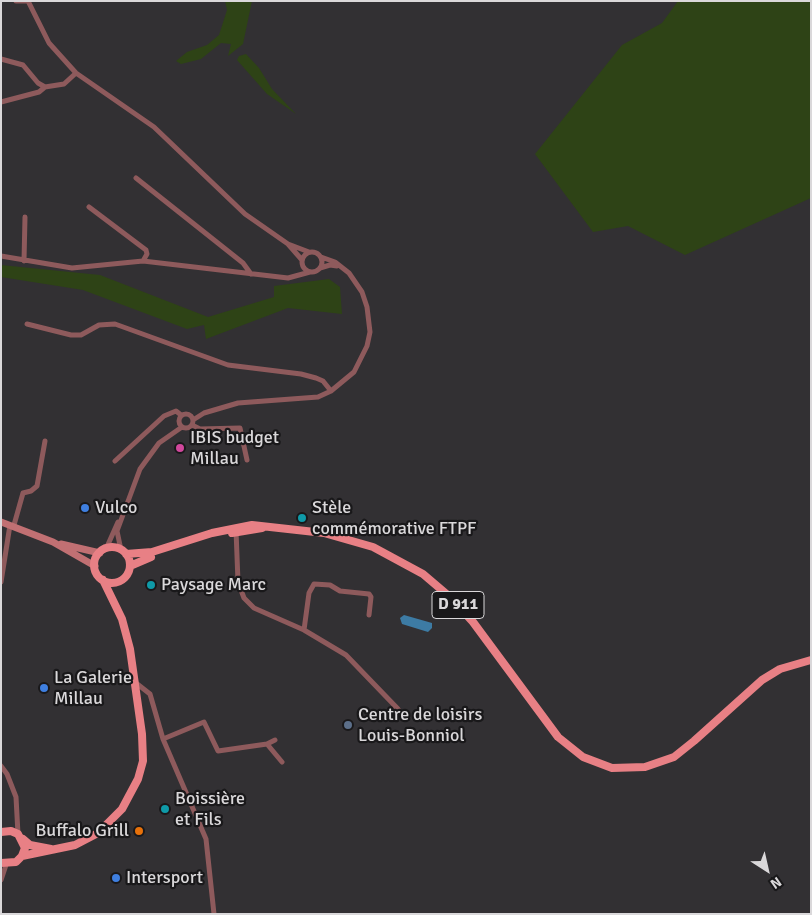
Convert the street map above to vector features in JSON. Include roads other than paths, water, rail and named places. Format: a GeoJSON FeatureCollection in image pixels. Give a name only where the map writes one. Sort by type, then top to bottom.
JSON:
{"type":"FeatureCollection","features":[{"type":"Feature","properties":{"kind":"main road"},"geometry":{"type":"LineString","coordinates":[[1,522],[53,542],[95,566],[98,576],[103,580],[117,608]]}},
{"type":"Feature","properties":{"kind":"main road","name":"D 911"},"geometry":{"type":"LineString","coordinates":[[124,552],[152,552],[236,530],[268,526],[302,529],[343,537],[373,547],[402,561],[436,585],[473,622],[558,737],[575,753],[601,765],[622,769],[645,767],[674,757],[762,680],[780,669],[811,660]]}},
{"type":"Feature","properties":{"kind":"main road","name":"D 911"},"geometry":{"type":"LineString","coordinates":[[130,566],[142,560],[236,530]]}},
{"type":"Feature","properties":{"kind":"main road"},"geometry":{"type":"LineString","coordinates":[[53,542],[103,551],[124,552],[130,566],[126,576],[117,582],[103,580]]}},
{"type":"Feature","properties":{"kind":"main road"},"geometry":{"type":"LineString","coordinates":[[95,566],[103,551]]}},
{"type":"Feature","properties":{"kind":"main road"},"geometry":{"type":"LineString","coordinates":[[22,856],[75,845],[98,833],[119,813],[131,795],[141,768],[143,751],[136,683],[128,641],[114,595],[117,582]]}},
{"type":"Feature","properties":{"kind":"main road"},"geometry":{"type":"LineString","coordinates":[[4,831],[20,837],[35,847],[58,849]]}},
{"type":"Feature","properties":{"kind":"main road"},"geometry":{"type":"LineString","coordinates":[[4,864],[16,862],[22,856],[25,848],[20,837]]}},
{"type":"Feature","properties":{"kind":"street"},"geometry":{"type":"LineString","coordinates":[[16,1],[28,1],[49,43],[76,73],[154,127],[245,214],[288,244],[308,252],[314,252],[342,267],[362,292],[367,307],[370,332],[362,358],[354,372],[331,391],[302,400],[238,403],[204,413],[192,420],[186,428],[180,425]]}},
{"type":"Feature","properties":{"kind":"street"},"geometry":{"type":"LineString","coordinates":[[1,59],[23,66],[38,83],[45,87]]}},
{"type":"Feature","properties":{"kind":"street"},"geometry":{"type":"LineString","coordinates":[[1,102],[39,92],[45,87],[64,84],[76,73]]}},
{"type":"Feature","properties":{"kind":"street"},"geometry":{"type":"LineString","coordinates":[[136,178],[243,263],[251,274]]}},
{"type":"Feature","properties":{"kind":"street"},"geometry":{"type":"LineString","coordinates":[[89,207],[146,250],[147,254],[144,261]]}},
{"type":"Feature","properties":{"kind":"street"},"geometry":{"type":"LineString","coordinates":[[24,260],[25,217]]}},
{"type":"Feature","properties":{"kind":"street"},"geometry":{"type":"LineString","coordinates":[[288,244],[310,272]]}},
{"type":"Feature","properties":{"kind":"street"},"geometry":{"type":"LineString","coordinates":[[296,276],[308,252]]}},
{"type":"Feature","properties":{"kind":"street"},"geometry":{"type":"LineString","coordinates":[[1,256],[72,268],[144,261],[288,278],[330,265],[342,267]]}},
{"type":"Feature","properties":{"kind":"street"},"geometry":{"type":"LineString","coordinates":[[320,268],[322,263],[321,257]]}},
{"type":"Feature","properties":{"kind":"street"},"geometry":{"type":"LineString","coordinates":[[27,324],[71,335],[81,335],[99,325],[115,324],[228,365],[300,374],[316,378],[322,380],[331,391]]}},
{"type":"Feature","properties":{"kind":"street"},"geometry":{"type":"LineString","coordinates":[[115,461],[164,416],[176,411],[192,420],[200,429],[240,428],[247,460]]}},
{"type":"Feature","properties":{"kind":"street"},"geometry":{"type":"LineString","coordinates":[[124,552],[117,531],[144,461],[180,425],[181,415]]}},
{"type":"Feature","properties":{"kind":"street"},"geometry":{"type":"LineString","coordinates":[[2,582],[12,525],[23,493],[37,486],[45,442]]}},
{"type":"Feature","properties":{"kind":"street"},"geometry":{"type":"LineString","coordinates":[[103,551],[125,508]]}},
{"type":"Feature","properties":{"kind":"street"},"geometry":{"type":"LineString","coordinates":[[236,530],[238,582],[244,598],[254,608],[304,630],[346,654],[398,709]]}},
{"type":"Feature","properties":{"kind":"street"},"geometry":{"type":"LineString","coordinates":[[304,630],[309,593],[314,584],[330,586],[340,591],[369,594],[371,597],[369,615]]}},
{"type":"Feature","properties":{"kind":"street"},"geometry":{"type":"LineString","coordinates":[[136,683],[150,694],[163,739],[206,839],[214,914]]}},
{"type":"Feature","properties":{"kind":"street"},"geometry":{"type":"LineString","coordinates":[[163,739],[204,722],[218,750],[266,744],[275,740]]}},
{"type":"Feature","properties":{"kind":"street"},"geometry":{"type":"LineString","coordinates":[[266,744],[282,762]]}},
{"type":"Feature","properties":{"kind":"street"},"geometry":{"type":"LineString","coordinates":[[1,766],[7,774],[16,797],[20,837]]}},
{"type":"Feature","properties":{"kind":"street"},"geometry":{"type":"LineString","coordinates":[[4,831],[17,818]]}},
{"type":"Feature","properties":{"kind":"street"},"geometry":{"type":"LineString","coordinates":[[1,880],[4,864]]}},
{"type":"Feature","properties":{"kind":"water"},"geometry":{"type":"Polygon","coordinates":[[[404,615],[432,623],[432,628],[428,632],[402,624],[400,618],[404,615]]]}},
{"type":"Feature","properties":{"kind":"place","name":"IBIS budget Millau"},"geometry":{"type":"Point","coordinates":[180,448]}},
{"type":"Feature","properties":{"kind":"place","name":"Vulco"},"geometry":{"type":"Point","coordinates":[85,508]}},
{"type":"Feature","properties":{"kind":"place","name":"Stèle commémorative FTPF"},"geometry":{"type":"Point","coordinates":[302,518]}},
{"type":"Feature","properties":{"kind":"place","name":"Paysage Marc"},"geometry":{"type":"Point","coordinates":[151,585]}},
{"type":"Feature","properties":{"kind":"place","name":"La Galerie Millau"},"geometry":{"type":"Point","coordinates":[44,688]}},
{"type":"Feature","properties":{"kind":"place","name":"Centre de loisirs Louis-Bonniol"},"geometry":{"type":"Point","coordinates":[348,725]}},
{"type":"Feature","properties":{"kind":"place","name":"Boissière et Fils"},"geometry":{"type":"Point","coordinates":[165,809]}},
{"type":"Feature","properties":{"kind":"place","name":"Buffalo Grill"},"geometry":{"type":"Point","coordinates":[139,831]}},
{"type":"Feature","properties":{"kind":"place","name":"Intersport"},"geometry":{"type":"Point","coordinates":[116,878]}}]}
